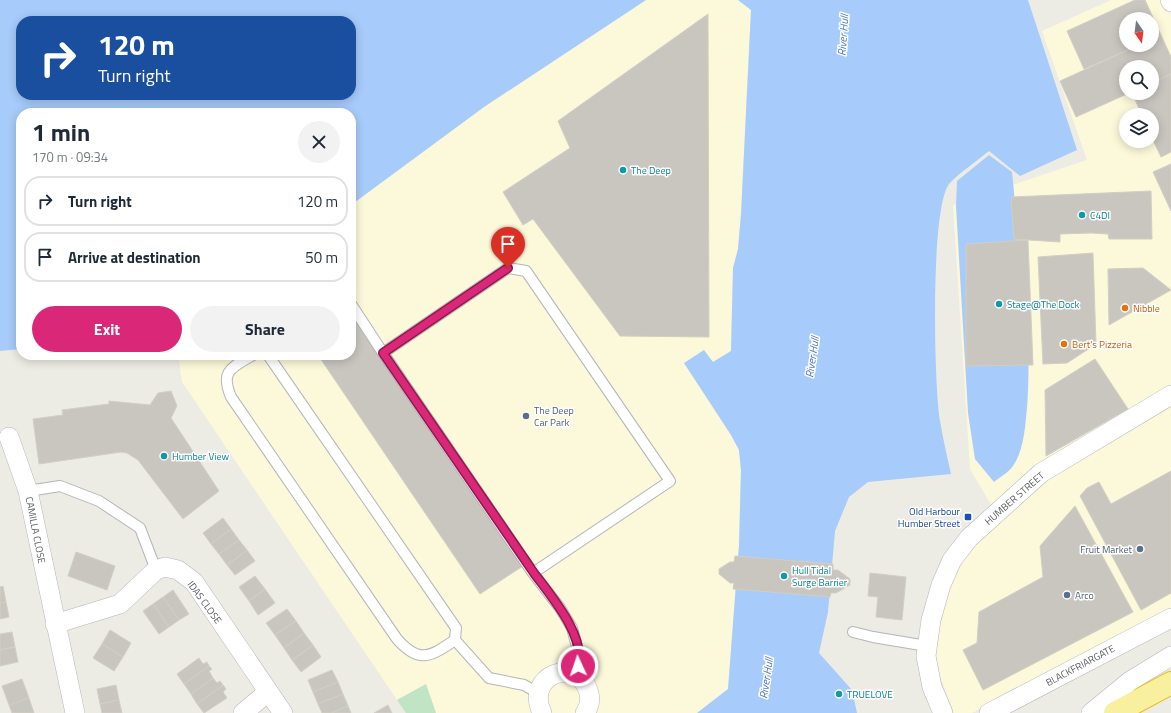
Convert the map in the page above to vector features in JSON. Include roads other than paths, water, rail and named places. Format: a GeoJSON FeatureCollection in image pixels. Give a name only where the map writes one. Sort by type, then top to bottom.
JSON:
{"type":"FeatureCollection","features":[{"type":"Feature","properties":{"kind":"highway"},"geometry":{"type":"LineString","coordinates":[[1115,713],[1135,691],[1171,683]]}},
{"type":"Feature","properties":{"kind":"street","name":"HUMBER STREET"},"geometry":{"type":"LineString","coordinates":[[942,713],[932,686],[926,656],[931,620],[941,585],[952,560],[969,538],[1041,473],[1171,395]]}},
{"type":"Feature","properties":{"kind":"street","name":"CAMILLA CLOSE"},"geometry":{"type":"LineString","coordinates":[[10,437],[28,491],[75,713]]}},
{"type":"Feature","properties":{"kind":"street","name":"IDAS CLOSE"},"geometry":{"type":"LineString","coordinates":[[156,570],[166,567],[178,570],[194,582],[283,713]]}},
{"type":"Feature","properties":{"kind":"street"},"geometry":{"type":"LineString","coordinates":[[55,624],[120,604],[156,570]]}},
{"type":"Feature","properties":{"kind":"street","name":"BLACKFRIARGATE"},"geometry":{"type":"LineString","coordinates":[[989,713],[1171,618]]}},
{"type":"Feature","properties":{"kind":"street"},"geometry":{"type":"LineString","coordinates":[[1091,713],[1135,691],[1171,656]]}},
{"type":"Feature","properties":{"kind":"street"},"geometry":{"type":"LineString","coordinates":[[542,713],[538,704],[538,693],[542,684],[547,678],[557,672],[566,672],[576,674],[583,680],[590,694],[590,703],[585,713]]}},
{"type":"Feature","properties":{"kind":"street"},"geometry":{"type":"LineString","coordinates":[[243,713],[268,692]]}},
{"type":"Feature","properties":{"kind":"lane"},"geometry":{"type":"LineString","coordinates":[[383,353],[508,268],[526,271],[670,481],[534,573]]}},
{"type":"Feature","properties":{"kind":"lane"},"geometry":{"type":"LineString","coordinates":[[356,312],[534,573],[560,608],[572,628],[580,658],[576,674]]}},
{"type":"Feature","properties":{"kind":"lane"},"geometry":{"type":"LineString","coordinates":[[244,360],[232,368],[226,375],[225,384],[231,397],[397,639],[407,650],[420,657],[435,653],[455,640]]}},
{"type":"Feature","properties":{"kind":"lane"},"geometry":{"type":"LineString","coordinates":[[271,360],[456,628],[455,640],[489,678],[524,685],[538,693]]}},
{"type":"Feature","properties":{"kind":"lane"},"geometry":{"type":"LineString","coordinates":[[28,491],[60,486],[99,501],[140,528],[156,570]]}},
{"type":"Feature","properties":{"kind":"lane"},"geometry":{"type":"LineString","coordinates":[[853,632],[872,637],[927,646]]}},
{"type":"Feature","properties":{"kind":"water"},"geometry":{"type":"Polygon","coordinates":[[[0,0],[646,0],[484,107],[356,201],[356,108],[16,108],[16,349],[0,351],[0,0]]]}},
{"type":"Feature","properties":{"kind":"water","name":"River Hull"},"geometry":{"type":"Polygon","coordinates":[[[738,0],[1028,0],[1077,150],[1020,176],[989,151],[949,184],[943,200],[939,227],[936,260],[935,337],[940,421],[951,474],[868,482],[849,497],[835,531],[828,612],[819,653],[852,690],[857,713],[697,713],[728,689],[739,545],[741,470],[739,450],[731,435],[684,363],[704,350],[713,362],[731,351],[733,268],[738,249],[741,214],[751,10],[738,0]]]}},
{"type":"Feature","properties":{"kind":"water"},"geometry":{"type":"Polygon","coordinates":[[[989,155],[1012,172],[1027,319],[1028,349],[1027,408],[1022,446],[1013,466],[994,482],[975,459],[968,413],[956,206],[957,181],[989,155]]]}},
{"type":"Feature","properties":{"kind":"place","name":"The Deep"},"geometry":{"type":"Point","coordinates":[623,170]}},
{"type":"Feature","properties":{"kind":"place","name":"C4DI"},"geometry":{"type":"Point","coordinates":[1082,215]}},
{"type":"Feature","properties":{"kind":"place","name":"Stage@The Dock"},"geometry":{"type":"Point","coordinates":[999,304]}},
{"type":"Feature","properties":{"kind":"place","name":"Nibble"},"geometry":{"type":"Point","coordinates":[1125,308]}},
{"type":"Feature","properties":{"kind":"place","name":"Bert's Pizzeria"},"geometry":{"type":"Point","coordinates":[1064,344]}},
{"type":"Feature","properties":{"kind":"place","name":"The Deep Car Park"},"geometry":{"type":"Point","coordinates":[526,416]}},
{"type":"Feature","properties":{"kind":"place","name":"Humber View"},"geometry":{"type":"Point","coordinates":[164,456]}},
{"type":"Feature","properties":{"kind":"place","name":"Old Harbour Humber Street"},"geometry":{"type":"Point","coordinates":[968,517]}},
{"type":"Feature","properties":{"kind":"place","name":"Fruit Market"},"geometry":{"type":"Point","coordinates":[1140,549]}},
{"type":"Feature","properties":{"kind":"place","name":"Hull Tidal Surge Barrier"},"geometry":{"type":"Point","coordinates":[784,576]}},
{"type":"Feature","properties":{"kind":"place","name":"Arco"},"geometry":{"type":"Point","coordinates":[1067,595]}},
{"type":"Feature","properties":{"kind":"place","name":"TRUELOVE"},"geometry":{"type":"Point","coordinates":[839,694]}}]}
